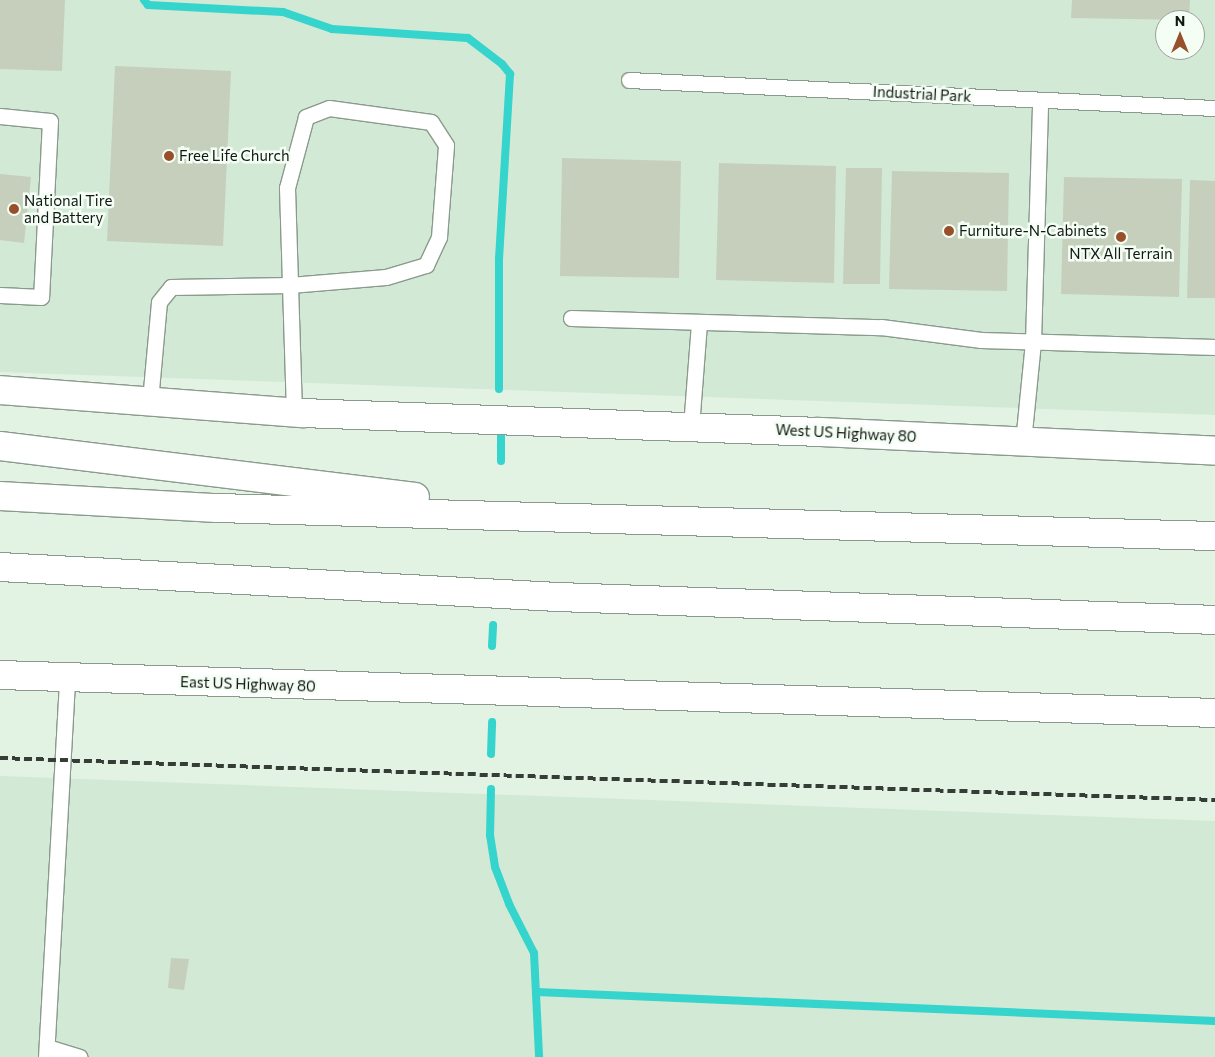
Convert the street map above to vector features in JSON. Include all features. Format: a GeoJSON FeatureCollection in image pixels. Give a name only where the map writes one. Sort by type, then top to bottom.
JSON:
{"type":"FeatureCollection","features":[{"type":"Feature","properties":{"kind":"main road"},"geometry":{"type":"LineString","coordinates":[[0,390],[294,412]]}},
{"type":"Feature","properties":{"kind":"main road","name":"West US Highway 80"},"geometry":{"type":"LineString","coordinates":[[294,412],[691,427],[1215,451]]}},
{"type":"Feature","properties":{"kind":"main road"},"geometry":{"type":"LineString","coordinates":[[0,446],[580,517]]}},
{"type":"Feature","properties":{"kind":"main road"},"geometry":{"type":"LineString","coordinates":[[0,496],[217,508],[1215,536]]}},
{"type":"Feature","properties":{"kind":"main road"},"geometry":{"type":"LineString","coordinates":[[0,567],[558,598],[1215,620]]}},
{"type":"Feature","properties":{"kind":"main road","name":"East US Highway 80"},"geometry":{"type":"LineString","coordinates":[[0,675],[1215,713]]}},
{"type":"Feature","properties":{"kind":"lane","name":"Industrial Park"},"geometry":{"type":"LineString","coordinates":[[629,80],[1215,108]]}},
{"type":"Feature","properties":{"kind":"lane"},"geometry":{"type":"LineString","coordinates":[[1023,442],[1033,342],[1040,100]]}},
{"type":"Feature","properties":{"kind":"lane"},"geometry":{"type":"LineString","coordinates":[[150,401],[158,302],[170,287],[290,285],[386,277],[426,265],[439,238],[446,146],[431,122],[328,108],[306,117],[287,188],[290,285],[294,412]]}},
{"type":"Feature","properties":{"kind":"lane"},"geometry":{"type":"LineString","coordinates":[[0,116],[50,121],[41,297],[0,294]]}},
{"type":"Feature","properties":{"kind":"lane"},"geometry":{"type":"LineString","coordinates":[[571,318],[880,327],[981,340],[1215,347]]}},
{"type":"Feature","properties":{"kind":"lane"},"geometry":{"type":"LineString","coordinates":[[691,427],[699,322]]}},
{"type":"Feature","properties":{"kind":"lane"},"geometry":{"type":"LineString","coordinates":[[67,678],[46,1052],[80,1057]]}},
{"type":"Feature","properties":{"kind":"shaded area"},"geometry":{"type":"Polygon","coordinates":[[[0,0],[1215,0],[1215,415],[0,372],[0,0]]]}},
{"type":"Feature","properties":{"kind":"shaded area"},"geometry":{"type":"Polygon","coordinates":[[[0,776],[1215,821],[1215,1057],[0,1057],[0,776]]]}},
{"type":"Feature","properties":{"kind":"building"},"geometry":{"type":"Polygon","coordinates":[[[0,0],[65,0],[62,71],[0,69],[0,0]]]}},
{"type":"Feature","properties":{"kind":"building"},"geometry":{"type":"Polygon","coordinates":[[[1072,0],[1190,0],[1190,10],[1155,10],[1155,19],[1071,18],[1072,0]]]}},
{"type":"Feature","properties":{"kind":"building","name":"Free Life Church"},"geometry":{"type":"Polygon","coordinates":[[[115,66],[231,71],[223,246],[107,241],[115,66]]]}},
{"type":"Feature","properties":{"kind":"building"},"geometry":{"type":"Polygon","coordinates":[[[562,158],[681,161],[679,278],[560,276],[562,158]]]}},
{"type":"Feature","properties":{"kind":"building"},"geometry":{"type":"Polygon","coordinates":[[[719,163],[836,166],[834,283],[716,280],[719,163]]]}},
{"type":"Feature","properties":{"kind":"building"},"geometry":{"type":"Polygon","coordinates":[[[846,168],[882,168],[880,284],[843,284],[846,168]]]}},
{"type":"Feature","properties":{"kind":"building","name":"Furniture-N-Cabinets"},"geometry":{"type":"Polygon","coordinates":[[[892,171],[1009,173],[1007,291],[889,289],[892,171]]]}},
{"type":"Feature","properties":{"kind":"building","name":"National Tire and Battery"},"geometry":{"type":"Polygon","coordinates":[[[0,174],[31,177],[24,243],[0,240],[0,174]]]}},
{"type":"Feature","properties":{"kind":"building","name":"NTX All Terrain"},"geometry":{"type":"Polygon","coordinates":[[[1064,177],[1182,179],[1179,297],[1061,294],[1064,177]]]}},
{"type":"Feature","properties":{"kind":"building"},"geometry":{"type":"Polygon","coordinates":[[[1190,180],[1215,181],[1215,298],[1187,298],[1190,180]]]}},
{"type":"Feature","properties":{"kind":"building"},"geometry":{"type":"Polygon","coordinates":[[[171,958],[189,959],[184,990],[168,988],[171,958]]]}},
{"type":"Feature","properties":{"kind":"waterway"},"geometry":{"type":"LineString","coordinates":[[144,0],[148,5],[283,12],[332,29],[468,38],[502,64],[510,74],[499,258],[499,389]]}},
{"type":"Feature","properties":{"kind":"waterway"},"geometry":{"type":"LineString","coordinates":[[501,432],[501,461]]}},
{"type":"Feature","properties":{"kind":"waterway"},"geometry":{"type":"LineString","coordinates":[[492,646],[493,625]]}},
{"type":"Feature","properties":{"kind":"waterway"},"geometry":{"type":"LineString","coordinates":[[491,754],[492,722]]}},
{"type":"Feature","properties":{"kind":"waterway"},"geometry":{"type":"LineString","coordinates":[[491,789],[490,835],[495,867],[509,904],[534,953],[539,1057]]}},
{"type":"Feature","properties":{"kind":"waterway"},"geometry":{"type":"LineString","coordinates":[[537,992],[1215,1021]]}},
{"type":"Feature","properties":{"kind":"railway"},"geometry":{"type":"LineString","coordinates":[[0,758],[1215,800]]}},
{"type":"Feature","properties":{"kind":"place","name":"Free Life Church"},"geometry":{"type":"Point","coordinates":[169,156]}},
{"type":"Feature","properties":{"kind":"place","name":"National Tire and Battery"},"geometry":{"type":"Point","coordinates":[14,209]}},
{"type":"Feature","properties":{"kind":"place","name":"Furniture-N-Cabinets"},"geometry":{"type":"Point","coordinates":[949,231]}},
{"type":"Feature","properties":{"kind":"place","name":"NTX All Terrain"},"geometry":{"type":"Point","coordinates":[1121,237]}}]}
